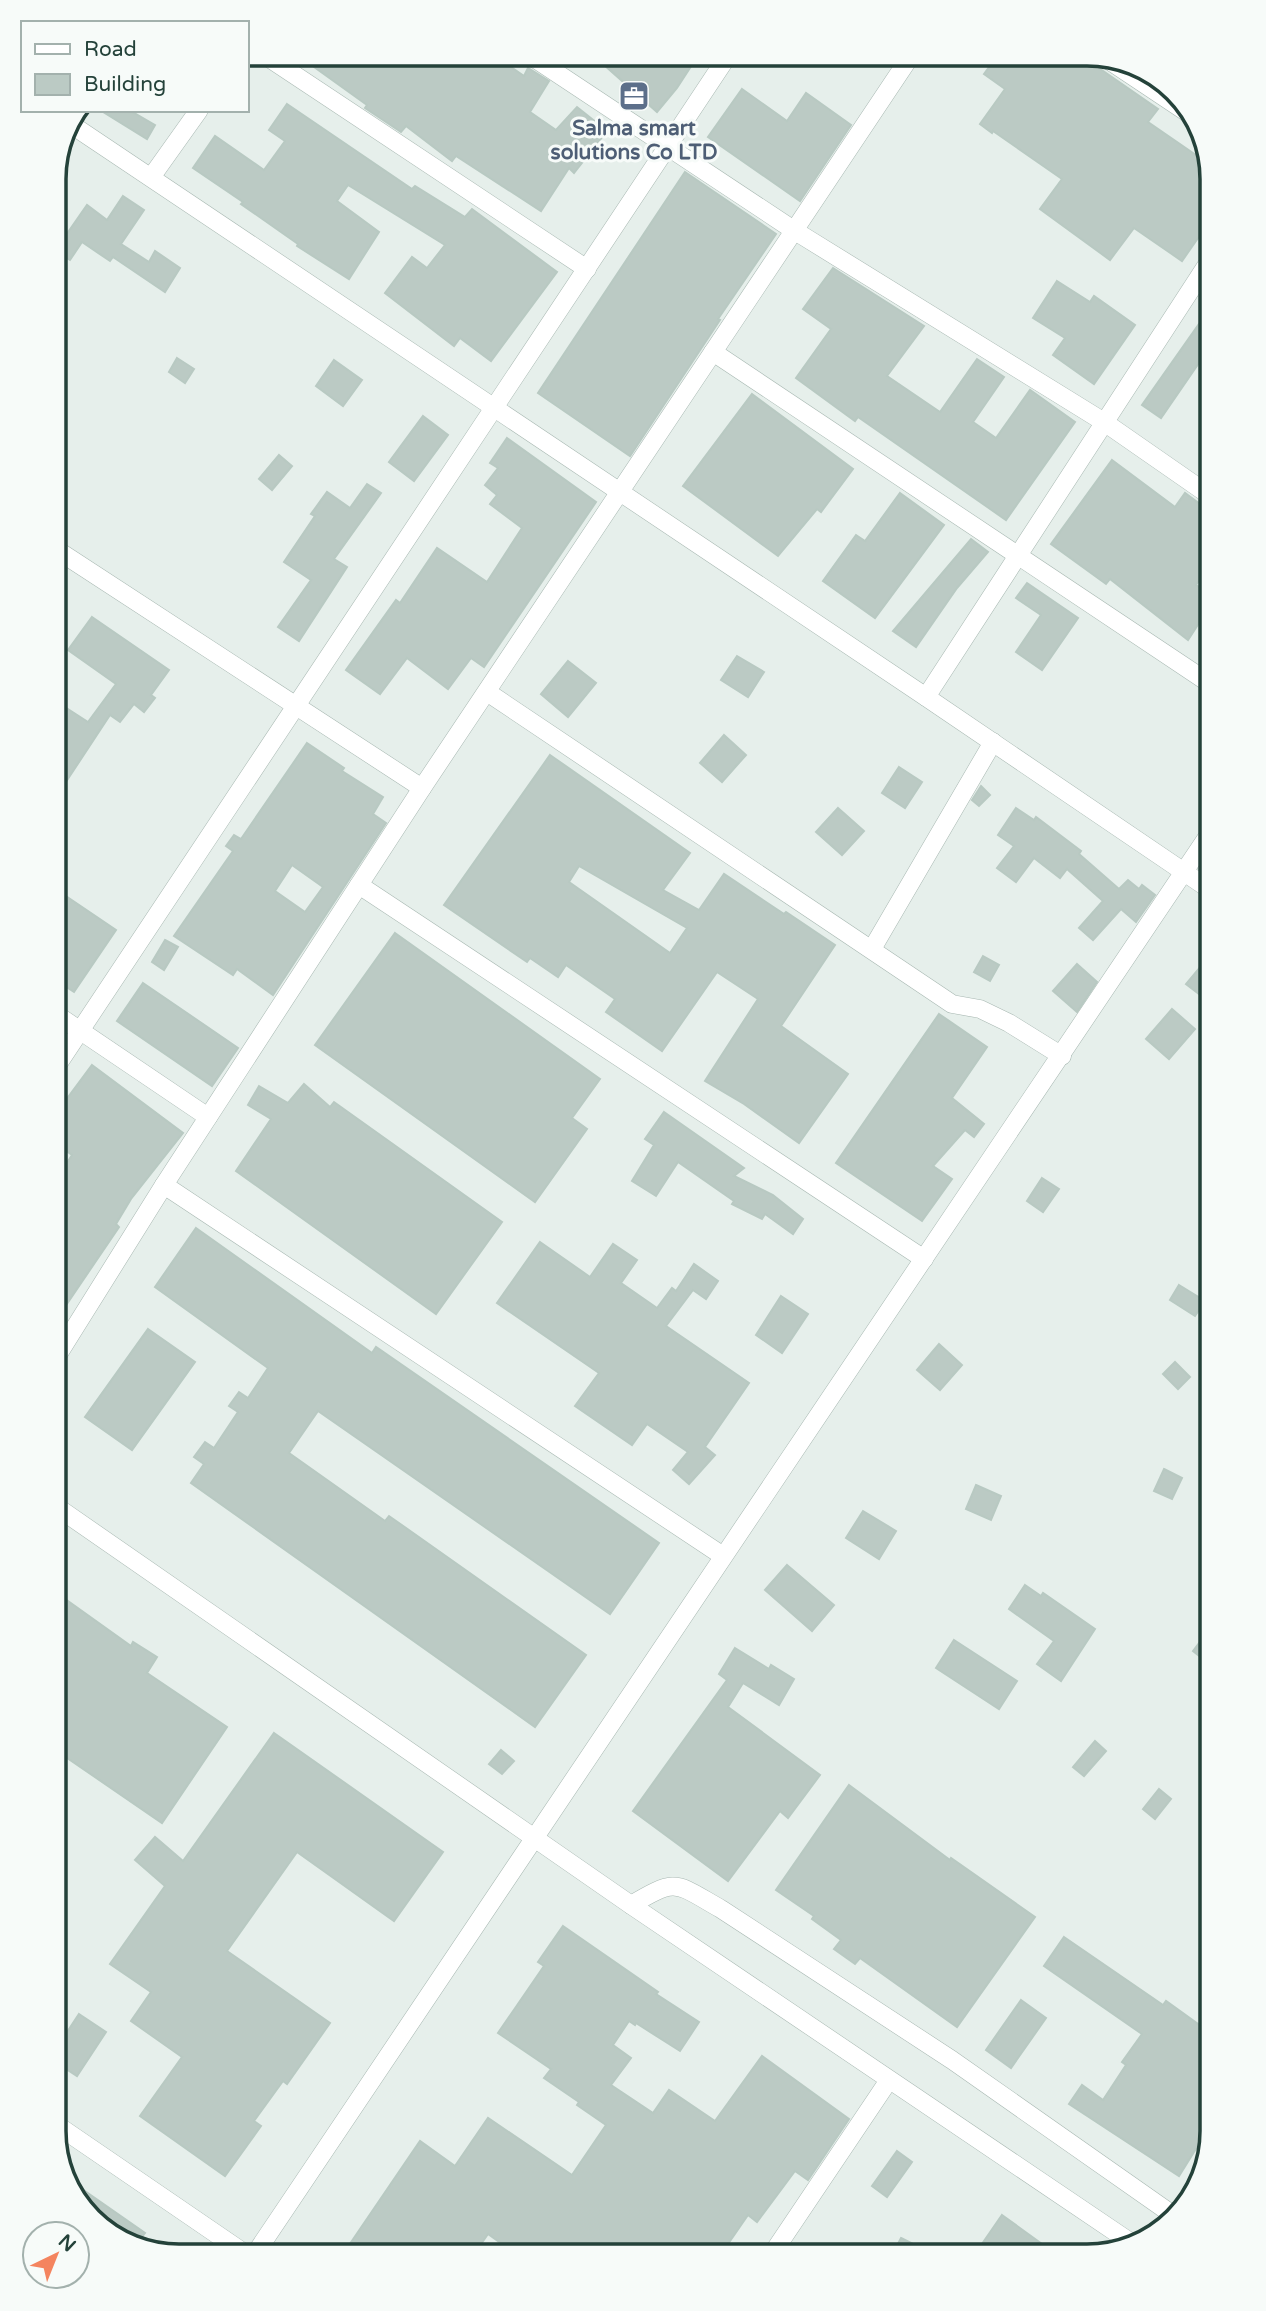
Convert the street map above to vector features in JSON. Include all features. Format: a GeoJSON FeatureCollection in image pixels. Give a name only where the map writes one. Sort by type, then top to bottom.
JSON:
{"type":"FeatureCollection","features":[{"type":"Feature","properties":{"kind":"street"},"geometry":{"type":"LineString","coordinates":[[281,66],[587,269]]}},
{"type":"Feature","properties":{"kind":"street"},"geometry":{"type":"LineString","coordinates":[[546,66],[795,231],[1104,422],[1200,489]]}},
{"type":"Feature","properties":{"kind":"street"},"geometry":{"type":"LineString","coordinates":[[67,1051],[721,67]]}},
{"type":"Feature","properties":{"kind":"street"},"geometry":{"type":"LineString","coordinates":[[66,1341],[163,1185],[422,788],[904,67]]}},
{"type":"Feature","properties":{"kind":"street"},"geometry":{"type":"LineString","coordinates":[[1138,80],[1159,94]]}},
{"type":"Feature","properties":{"kind":"street"},"geometry":{"type":"LineString","coordinates":[[152,176],[198,112]]}},
{"type":"Feature","properties":{"kind":"street"},"geometry":{"type":"LineString","coordinates":[[78,129],[152,176],[1200,884]]}},
{"type":"Feature","properties":{"kind":"street"},"geometry":{"type":"LineString","coordinates":[[926,697],[1200,275]]}},
{"type":"Feature","properties":{"kind":"street"},"geometry":{"type":"LineString","coordinates":[[713,352],[1200,677]]}},
{"type":"Feature","properties":{"kind":"street"},"geometry":{"type":"LineString","coordinates":[[67,556],[422,788]]}},
{"type":"Feature","properties":{"kind":"street"},"geometry":{"type":"LineString","coordinates":[[487,692],[952,1004],[980,1009],[1009,1023],[1062,1056]]}},
{"type":"Feature","properties":{"kind":"street"},"geometry":{"type":"LineString","coordinates":[[873,949],[993,742]]}},
{"type":"Feature","properties":{"kind":"street"},"geometry":{"type":"LineString","coordinates":[[260,2244],[532,1836],[1062,1056],[1200,848]]}},
{"type":"Feature","properties":{"kind":"street"},"geometry":{"type":"LineString","coordinates":[[359,885],[924,1259]]}},
{"type":"Feature","properties":{"kind":"street"},"geometry":{"type":"LineString","coordinates":[[67,1022],[208,1117]]}},
{"type":"Feature","properties":{"kind":"street"},"geometry":{"type":"LineString","coordinates":[[163,1185],[723,1556]]}},
{"type":"Feature","properties":{"kind":"street"},"geometry":{"type":"LineString","coordinates":[[66,1514],[631,1905],[1124,2238]]}},
{"type":"Feature","properties":{"kind":"street"},"geometry":{"type":"LineString","coordinates":[[631,1905],[669,1885],[681,1887],[721,1909],[962,2067],[1167,2210]]}},
{"type":"Feature","properties":{"kind":"street"},"geometry":{"type":"LineString","coordinates":[[779,2244],[889,2080]]}},
{"type":"Feature","properties":{"kind":"street"},"geometry":{"type":"LineString","coordinates":[[66,2131],[234,2244]]}},
{"type":"Feature","properties":{"kind":"building"},"geometry":{"type":"Polygon","coordinates":[[[313,66],[510,66],[524,76],[528,68],[549,81],[530,112],[556,130],[577,107],[607,131],[574,173],[569,168],[541,211],[456,156],[452,161],[406,126],[401,132],[365,108],[367,105],[313,66]]]}},
{"type":"Feature","properties":{"kind":"building"},"geometry":{"type":"Polygon","coordinates":[[[606,66],[691,67],[657,112],[606,66]]]}},
{"type":"Feature","properties":{"kind":"building"},"geometry":{"type":"Polygon","coordinates":[[[989,67],[1098,68],[1158,109],[1148,122],[1197,158],[1200,180],[1200,235],[1182,261],[1134,228],[1110,260],[1040,209],[1062,179],[980,124],[1005,89],[984,74],[989,67]]]}},
{"type":"Feature","properties":{"kind":"building"},"geometry":{"type":"Polygon","coordinates":[[[742,89],[787,121],[806,93],[851,125],[800,201],[708,137],[742,89]]]}},
{"type":"Feature","properties":{"kind":"building"},"geometry":{"type":"Polygon","coordinates":[[[287,104],[412,189],[415,186],[465,217],[472,209],[557,272],[491,361],[460,338],[454,346],[385,293],[412,257],[427,268],[445,245],[348,185],[337,201],[379,232],[349,279],[297,246],[298,244],[241,204],[243,202],[193,168],[215,136],[264,170],[285,141],[269,130],[287,104]]]}},
{"type":"Feature","properties":{"kind":"building"},"geometry":{"type":"Polygon","coordinates":[[[103,112],[132,112],[155,125],[147,139],[103,112]]]}},
{"type":"Feature","properties":{"kind":"building"},"geometry":{"type":"Polygon","coordinates":[[[685,172],[776,234],[630,456],[538,393],[685,172]]]}},
{"type":"Feature","properties":{"kind":"building"},"geometry":{"type":"Polygon","coordinates":[[[123,196],[144,210],[121,244],[149,262],[155,251],[180,268],[165,292],[113,257],[110,261],[82,242],[70,260],[67,258],[67,234],[87,205],[107,220],[123,196]]]}},
{"type":"Feature","properties":{"kind":"building"},"geometry":{"type":"Polygon","coordinates":[[[833,268],[924,326],[887,376],[940,412],[977,359],[1004,377],[973,422],[996,438],[1030,390],[1075,422],[1006,520],[858,417],[855,421],[796,378],[831,329],[803,309],[833,268]]]}},
{"type":"Feature","properties":{"kind":"building"},"geometry":{"type":"Polygon","coordinates":[[[1057,281],[1090,302],[1094,296],[1135,325],[1094,384],[1053,355],[1065,338],[1033,318],[1057,281]]]}},
{"type":"Feature","properties":{"kind":"building"},"geometry":{"type":"Polygon","coordinates":[[[1200,325],[1200,361],[1161,418],[1142,405],[1200,325]]]}},
{"type":"Feature","properties":{"kind":"building"},"geometry":{"type":"Polygon","coordinates":[[[177,358],[194,369],[185,383],[169,372],[177,358]]]}},
{"type":"Feature","properties":{"kind":"building"},"geometry":{"type":"Polygon","coordinates":[[[334,360],[362,380],[343,406],[316,386],[334,360]]]}},
{"type":"Feature","properties":{"kind":"building"},"geometry":{"type":"Polygon","coordinates":[[[752,394],[853,469],[821,512],[817,509],[778,556],[683,486],[752,394]]]}},
{"type":"Feature","properties":{"kind":"building"},"geometry":{"type":"Polygon","coordinates":[[[423,416],[448,435],[414,481],[389,462],[423,416]]]}},
{"type":"Feature","properties":{"kind":"building"},"geometry":{"type":"Polygon","coordinates":[[[507,438],[596,502],[484,667],[471,658],[448,689],[407,658],[380,694],[346,670],[396,600],[400,603],[437,548],[487,582],[522,528],[490,504],[497,495],[485,485],[498,468],[490,463],[507,438]]]}},
{"type":"Feature","properties":{"kind":"building"},"geometry":{"type":"Polygon","coordinates":[[[279,455],[292,466],[272,490],[259,479],[279,455]]]}},
{"type":"Feature","properties":{"kind":"building"},"geometry":{"type":"Polygon","coordinates":[[[1112,460],[1175,507],[1185,493],[1200,504],[1200,580],[1196,585],[1200,588],[1200,622],[1188,640],[1110,579],[1106,584],[1051,544],[1112,460]]]}},
{"type":"Feature","properties":{"kind":"building"},"geometry":{"type":"Polygon","coordinates":[[[367,484],[381,493],[334,559],[347,567],[299,641],[278,627],[311,580],[284,562],[315,516],[311,514],[327,492],[350,508],[367,484]]]}},
{"type":"Feature","properties":{"kind":"building"},"geometry":{"type":"Polygon","coordinates":[[[900,493],[944,525],[875,618],[823,581],[856,535],[865,541],[900,493]]]}},
{"type":"Feature","properties":{"kind":"building"},"geometry":{"type":"Polygon","coordinates":[[[971,539],[988,552],[957,588],[916,647],[893,631],[971,539]]]}},
{"type":"Feature","properties":{"kind":"building"},"geometry":{"type":"Polygon","coordinates":[[[1027,583],[1078,618],[1042,670],[1016,652],[1041,615],[1016,598],[1027,583]]]}},
{"type":"Feature","properties":{"kind":"building"},"geometry":{"type":"Polygon","coordinates":[[[92,617],[169,670],[151,695],[155,698],[144,712],[134,704],[120,722],[110,715],[67,781],[67,708],[88,722],[116,684],[68,650],[92,617]]]}},
{"type":"Feature","properties":{"kind":"building"},"geometry":{"type":"Polygon","coordinates":[[[737,656],[764,672],[748,697],[721,680],[737,656]]]}},
{"type":"Feature","properties":{"kind":"building"},"geometry":{"type":"Polygon","coordinates":[[[568,661],[596,683],[568,717],[541,694],[568,661]]]}},
{"type":"Feature","properties":{"kind":"building"},"geometry":{"type":"Polygon","coordinates":[[[724,735],[746,755],[722,782],[700,763],[724,735]]]}},
{"type":"Feature","properties":{"kind":"building"},"geometry":{"type":"Polygon","coordinates":[[[307,743],[344,768],[342,771],[383,797],[373,814],[386,823],[273,995],[237,969],[233,975],[174,936],[233,851],[226,846],[234,835],[241,839],[307,743]],[[292,865],[275,891],[305,912],[323,887],[292,865]]]}},
{"type":"Feature","properties":{"kind":"building"},"geometry":{"type":"Polygon","coordinates":[[[550,755],[690,853],[663,890],[699,910],[724,874],[835,945],[781,1026],[848,1074],[799,1143],[744,1104],[705,1081],[758,999],[717,972],[662,1051],[606,1012],[615,999],[566,965],[558,977],[530,958],[527,962],[444,905],[550,755]],[[579,866],[569,882],[670,953],[687,928],[579,866]]]}},
{"type":"Feature","properties":{"kind":"building"},"geometry":{"type":"Polygon","coordinates":[[[899,767],[922,782],[905,808],[882,793],[899,767]]]}},
{"type":"Feature","properties":{"kind":"building"},"geometry":{"type":"Polygon","coordinates":[[[981,786],[990,795],[979,806],[972,800],[981,786]]]}},
{"type":"Feature","properties":{"kind":"building"},"geometry":{"type":"Polygon","coordinates":[[[838,808],[864,831],[842,855],[816,832],[838,808]]]}},
{"type":"Feature","properties":{"kind":"building"},"geometry":{"type":"Polygon","coordinates":[[[1016,808],[1034,820],[1036,817],[1081,851],[1079,854],[1119,889],[1128,880],[1139,889],[1142,885],[1155,895],[1136,922],[1121,909],[1093,940],[1079,928],[1103,901],[1067,869],[1060,878],[1034,858],[1016,882],[997,868],[1014,846],[998,835],[1016,808]]]}},
{"type":"Feature","properties":{"kind":"building"},"geometry":{"type":"Polygon","coordinates":[[[67,897],[116,930],[74,992],[67,987],[67,897]]]}},
{"type":"Feature","properties":{"kind":"building"},"geometry":{"type":"Polygon","coordinates":[[[395,933],[600,1079],[572,1118],[587,1129],[535,1202],[315,1045],[395,933]]]}},
{"type":"Feature","properties":{"kind":"building"},"geometry":{"type":"Polygon","coordinates":[[[165,940],[178,947],[164,970],[152,962],[165,940]]]}},
{"type":"Feature","properties":{"kind":"building"},"geometry":{"type":"Polygon","coordinates":[[[983,956],[999,965],[990,981],[974,972],[983,956]]]}},
{"type":"Feature","properties":{"kind":"building"},"geometry":{"type":"Polygon","coordinates":[[[1077,964],[1097,982],[1077,1012],[1053,991],[1077,964]]]}},
{"type":"Feature","properties":{"kind":"building"},"geometry":{"type":"Polygon","coordinates":[[[1200,967],[1200,995],[1186,984],[1200,967]]]}},
{"type":"Feature","properties":{"kind":"building"},"geometry":{"type":"Polygon","coordinates":[[[143,983],[238,1048],[212,1086],[117,1021],[143,983]]]}},
{"type":"Feature","properties":{"kind":"building"},"geometry":{"type":"Polygon","coordinates":[[[1172,1009],[1195,1029],[1169,1059],[1146,1039],[1172,1009]]]}},
{"type":"Feature","properties":{"kind":"building"},"geometry":{"type":"Polygon","coordinates":[[[939,1014],[987,1047],[952,1098],[984,1124],[974,1137],[965,1130],[933,1166],[952,1179],[922,1221],[836,1163],[939,1014]]]}},
{"type":"Feature","properties":{"kind":"building"},"geometry":{"type":"Polygon","coordinates":[[[92,1065],[183,1133],[131,1199],[116,1224],[119,1227],[66,1305],[66,1164],[72,1155],[67,1151],[67,1099],[92,1065]]]}},
{"type":"Feature","properties":{"kind":"building"},"geometry":{"type":"Polygon","coordinates":[[[304,1084],[330,1107],[334,1102],[502,1222],[436,1314],[236,1171],[271,1119],[248,1105],[259,1086],[288,1103],[304,1084]]]}},
{"type":"Feature","properties":{"kind":"building"},"geometry":{"type":"Polygon","coordinates":[[[664,1112],[744,1168],[734,1176],[773,1195],[803,1219],[793,1234],[765,1214],[762,1219],[732,1204],[734,1201],[678,1162],[656,1196],[632,1181],[654,1145],[645,1139],[664,1112]]]}},
{"type":"Feature","properties":{"kind":"building"},"geometry":{"type":"Polygon","coordinates":[[[1042,1178],[1059,1189],[1043,1212],[1027,1201],[1042,1178]]]}},
{"type":"Feature","properties":{"kind":"building"},"geometry":{"type":"Polygon","coordinates":[[[196,1228],[372,1353],[376,1347],[659,1543],[610,1614],[318,1411],[289,1453],[385,1521],[389,1516],[586,1655],[535,1727],[191,1483],[204,1464],[194,1457],[205,1442],[214,1448],[238,1412],[229,1406],[239,1392],[248,1398],[268,1368],[155,1287],[196,1228]]]}},
{"type":"Feature","properties":{"kind":"building"},"geometry":{"type":"Polygon","coordinates":[[[540,1242],[590,1277],[613,1244],[637,1260],[621,1283],[657,1308],[672,1288],[676,1291],[694,1264],[718,1281],[706,1299],[693,1290],[666,1326],[749,1383],[705,1447],[715,1455],[689,1484],[673,1470],[688,1452],[647,1424],[632,1445],[575,1406],[599,1373],[497,1303],[540,1242]]]}},
{"type":"Feature","properties":{"kind":"building"},"geometry":{"type":"Polygon","coordinates":[[[1179,1285],[1200,1298],[1200,1308],[1195,1316],[1170,1300],[1179,1285]]]}},
{"type":"Feature","properties":{"kind":"building"},"geometry":{"type":"Polygon","coordinates":[[[781,1296],[808,1314],[782,1353],[756,1335],[781,1296]]]}},
{"type":"Feature","properties":{"kind":"building"},"geometry":{"type":"Polygon","coordinates":[[[148,1329],[195,1362],[132,1450],[85,1417],[148,1329]]]}},
{"type":"Feature","properties":{"kind":"building"},"geometry":{"type":"Polygon","coordinates":[[[939,1344],[962,1365],[940,1390],[917,1370],[939,1344]]]}},
{"type":"Feature","properties":{"kind":"building"},"geometry":{"type":"Polygon","coordinates":[[[1175,1362],[1190,1377],[1178,1389],[1163,1374],[1175,1362]]]}},
{"type":"Feature","properties":{"kind":"building"},"geometry":{"type":"Polygon","coordinates":[[[1164,1469],[1182,1478],[1172,1499],[1154,1491],[1164,1469]]]}},
{"type":"Feature","properties":{"kind":"building"},"geometry":{"type":"Polygon","coordinates":[[[976,1485],[1001,1496],[991,1520],[966,1509],[976,1485]]]}},
{"type":"Feature","properties":{"kind":"building"},"geometry":{"type":"Polygon","coordinates":[[[863,1511],[896,1531],[879,1559],[846,1538],[863,1511]]]}},
{"type":"Feature","properties":{"kind":"building"},"geometry":{"type":"Polygon","coordinates":[[[787,1565],[834,1605],[812,1631],[765,1590],[787,1565]]]}},
{"type":"Feature","properties":{"kind":"building"},"geometry":{"type":"Polygon","coordinates":[[[1025,1585],[1041,1596],[1043,1593],[1095,1629],[1061,1681],[1037,1664],[1054,1641],[1009,1609],[1025,1585]]]}},
{"type":"Feature","properties":{"kind":"building"},"geometry":{"type":"Polygon","coordinates":[[[66,1600],[131,1646],[133,1642],[157,1657],[147,1673],[227,1727],[162,1823],[66,1757],[66,1600]]]}},
{"type":"Feature","properties":{"kind":"building"},"geometry":{"type":"Polygon","coordinates":[[[954,1640],[1017,1681],[999,1709],[936,1668],[954,1640]]]}},
{"type":"Feature","properties":{"kind":"building"},"geometry":{"type":"Polygon","coordinates":[[[1200,1642],[1200,1657],[1193,1651],[1200,1642]]]}},
{"type":"Feature","properties":{"kind":"building"},"geometry":{"type":"Polygon","coordinates":[[[735,1648],[769,1669],[771,1665],[794,1679],[779,1705],[743,1683],[728,1707],[820,1775],[788,1818],[780,1811],[728,1881],[633,1811],[727,1680],[719,1674],[735,1648]]]}},
{"type":"Feature","properties":{"kind":"building"},"geometry":{"type":"Polygon","coordinates":[[[274,1733],[443,1852],[394,1921],[297,1852],[227,1951],[330,2023],[287,2084],[283,2081],[254,2121],[261,2126],[225,2176],[140,2116],[182,2057],[131,2021],[151,1992],[110,1964],[165,1886],[135,1860],[155,1837],[183,1861],[274,1733]]]}},
{"type":"Feature","properties":{"kind":"building"},"geometry":{"type":"Polygon","coordinates":[[[1095,1741],[1106,1751],[1084,1776],[1073,1767],[1095,1741]]]}},
{"type":"Feature","properties":{"kind":"building"},"geometry":{"type":"Polygon","coordinates":[[[501,1750],[514,1761],[502,1774],[489,1764],[501,1750]]]}},
{"type":"Feature","properties":{"kind":"building"},"geometry":{"type":"Polygon","coordinates":[[[849,1785],[950,1860],[951,1858],[1035,1917],[957,2027],[860,1958],[855,1964],[834,1949],[841,1940],[812,1919],[814,1916],[776,1890],[849,1785]]]}},
{"type":"Feature","properties":{"kind":"building"},"geometry":{"type":"Polygon","coordinates":[[[1159,1789],[1171,1799],[1155,1819],[1143,1809],[1159,1789]]]}},
{"type":"Feature","properties":{"kind":"building"},"geometry":{"type":"Polygon","coordinates":[[[563,1926],[699,2022],[680,2051],[629,2021],[613,2045],[631,2058],[611,2085],[653,2113],[669,2090],[715,2121],[762,2056],[849,2119],[808,2180],[795,2171],[757,2222],[748,2215],[728,2244],[502,2244],[488,2234],[481,2244],[350,2244],[420,2141],[455,2166],[488,2118],[572,2175],[606,2125],[544,2078],[551,2069],[498,2033],[544,1966],[538,1962],[563,1926]]]}},
{"type":"Feature","properties":{"kind":"building"},"geometry":{"type":"Polygon","coordinates":[[[1064,1937],[1163,2005],[1166,2001],[1200,2025],[1199,2144],[1179,2176],[1069,2104],[1082,2085],[1103,2100],[1126,2065],[1122,2062],[1142,2034],[1044,1966],[1064,1937]]]}},
{"type":"Feature","properties":{"kind":"building"},"geometry":{"type":"Polygon","coordinates":[[[1021,2000],[1046,2018],[1011,2068],[986,2050],[1021,2000]]]}},
{"type":"Feature","properties":{"kind":"building"},"geometry":{"type":"Polygon","coordinates":[[[79,2014],[106,2032],[77,2076],[66,2069],[66,2034],[79,2014]]]}},
{"type":"Feature","properties":{"kind":"building"},"geometry":{"type":"Polygon","coordinates":[[[897,2151],[912,2162],[887,2197],[872,2186],[897,2151]]]}},
{"type":"Feature","properties":{"kind":"building"},"geometry":{"type":"Polygon","coordinates":[[[83,2190],[145,2233],[141,2237],[117,2225],[100,2211],[83,2190]]]}},
{"type":"Feature","properties":{"kind":"building"},"geometry":{"type":"Polygon","coordinates":[[[1002,2215],[1042,2244],[982,2244],[1002,2215]]]}},
{"type":"Feature","properties":{"kind":"building"},"geometry":{"type":"Polygon","coordinates":[[[901,2238],[913,2244],[898,2244],[901,2238]]]}},
{"type":"Feature","properties":{"kind":"place","name":"Salma smart solutions Co LTD"},"geometry":{"type":"Point","coordinates":[634,96]}}]}
